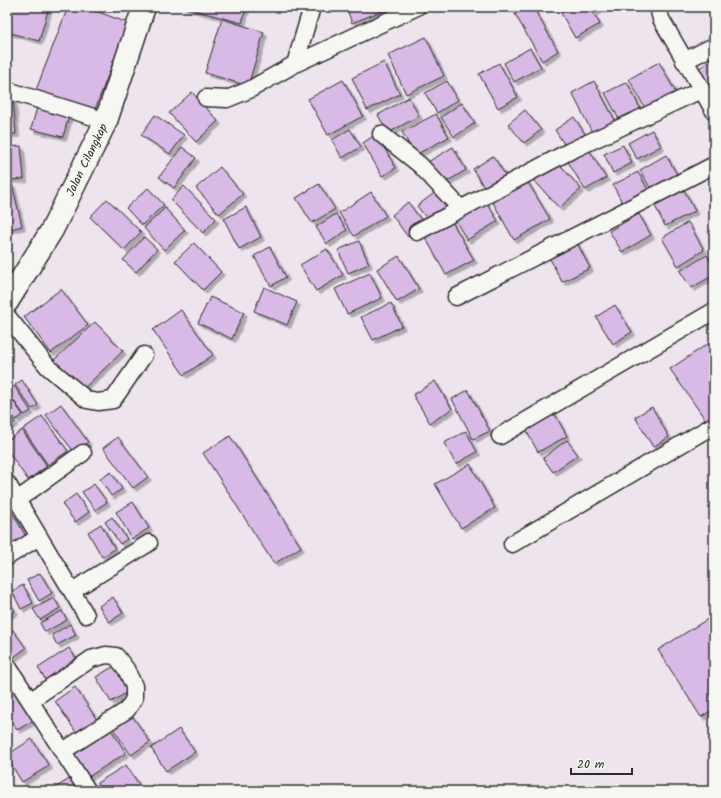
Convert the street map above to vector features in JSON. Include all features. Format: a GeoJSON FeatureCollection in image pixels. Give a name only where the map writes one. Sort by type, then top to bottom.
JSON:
{"type":"FeatureCollection","features":[{"type":"Feature","properties":{"kind":"street","name":"Jalan Cilangkap"},"geometry":{"type":"LineString","coordinates":[[7,302],[52,230],[106,121],[144,7]]}},
{"type":"Feature","properties":{"kind":"street"},"geometry":{"type":"LineString","coordinates":[[295,64],[312,7]]}},
{"type":"Feature","properties":{"kind":"street"},"geometry":{"type":"LineString","coordinates":[[206,98],[227,99],[248,90],[295,64],[417,7]]}},
{"type":"Feature","properties":{"kind":"street"},"geometry":{"type":"LineString","coordinates":[[658,7],[661,19],[684,61],[714,110]]}},
{"type":"Feature","properties":{"kind":"street"},"geometry":{"type":"LineString","coordinates":[[684,61],[714,46]]}},
{"type":"Feature","properties":{"kind":"street"},"geometry":{"type":"LineString","coordinates":[[7,90],[106,121]]}},
{"type":"Feature","properties":{"kind":"street"},"geometry":{"type":"LineString","coordinates":[[417,232],[570,151],[701,90]]}},
{"type":"Feature","properties":{"kind":"street"},"geometry":{"type":"LineString","coordinates":[[381,134],[420,165],[461,209]]}},
{"type":"Feature","properties":{"kind":"street"},"geometry":{"type":"LineString","coordinates":[[456,297],[714,165]]}},
{"type":"Feature","properties":{"kind":"street"},"geometry":{"type":"LineString","coordinates":[[500,436],[713,315]]}},
{"type":"Feature","properties":{"kind":"street"},"geometry":{"type":"LineString","coordinates":[[7,316],[48,367],[87,400],[98,402],[112,400],[144,355]]}},
{"type":"Feature","properties":{"kind":"street"},"geometry":{"type":"LineString","coordinates":[[512,544],[714,425]]}},
{"type":"Feature","properties":{"kind":"street"},"geometry":{"type":"LineString","coordinates":[[17,500],[83,453]]}},
{"type":"Feature","properties":{"kind":"street"},"geometry":{"type":"LineString","coordinates":[[7,483],[86,614]]}},
{"type":"Feature","properties":{"kind":"street"},"geometry":{"type":"LineString","coordinates":[[7,557],[39,537]]}},
{"type":"Feature","properties":{"kind":"street"},"geometry":{"type":"LineString","coordinates":[[72,591],[149,543]]}},
{"type":"Feature","properties":{"kind":"street"},"geometry":{"type":"LineString","coordinates":[[30,702],[91,659],[106,655],[116,656],[126,669],[134,686],[134,699],[127,710],[63,751]]}},
{"type":"Feature","properties":{"kind":"street"},"geometry":{"type":"LineString","coordinates":[[7,665],[88,791]]}},
{"type":"Feature","properties":{"kind":"building"},"geometry":{"type":"Polygon","coordinates":[[[7,7],[49,7],[39,41],[7,32],[7,7]]]}},
{"type":"Feature","properties":{"kind":"building"},"geometry":{"type":"Polygon","coordinates":[[[68,7],[85,7],[128,23],[94,112],[36,90],[68,7]]]}},
{"type":"Feature","properties":{"kind":"building"},"geometry":{"type":"Polygon","coordinates":[[[182,7],[246,7],[242,23],[182,7]]]}},
{"type":"Feature","properties":{"kind":"building"},"geometry":{"type":"Polygon","coordinates":[[[346,7],[392,7],[352,23],[346,7]]]}},
{"type":"Feature","properties":{"kind":"building"},"geometry":{"type":"Polygon","coordinates":[[[527,7],[533,7],[558,51],[542,61],[515,14],[527,7]]]}},
{"type":"Feature","properties":{"kind":"building"},"geometry":{"type":"Polygon","coordinates":[[[570,7],[603,7],[593,13],[600,24],[575,38],[561,13],[570,7]]]}},
{"type":"Feature","properties":{"kind":"building"},"geometry":{"type":"Polygon","coordinates":[[[222,19],[264,32],[248,86],[205,73],[222,19]]]}},
{"type":"Feature","properties":{"kind":"building"},"geometry":{"type":"Polygon","coordinates":[[[426,37],[444,76],[406,94],[388,55],[426,37]]]}},
{"type":"Feature","properties":{"kind":"building"},"geometry":{"type":"Polygon","coordinates":[[[530,48],[541,67],[514,82],[504,63],[530,48]]]}},
{"type":"Feature","properties":{"kind":"building"},"geometry":{"type":"Polygon","coordinates":[[[714,59],[714,95],[699,68],[714,59]]]}},
{"type":"Feature","properties":{"kind":"building"},"geometry":{"type":"Polygon","coordinates":[[[384,62],[400,94],[367,110],[352,78],[384,62]]]}},
{"type":"Feature","properties":{"kind":"building"},"geometry":{"type":"Polygon","coordinates":[[[659,62],[676,93],[646,110],[629,79],[659,62]]]}},
{"type":"Feature","properties":{"kind":"building"},"geometry":{"type":"Polygon","coordinates":[[[499,63],[518,97],[498,108],[479,74],[499,63]]]}},
{"type":"Feature","properties":{"kind":"building"},"geometry":{"type":"Polygon","coordinates":[[[343,80],[363,116],[328,135],[308,99],[343,80]]]}},
{"type":"Feature","properties":{"kind":"building"},"geometry":{"type":"Polygon","coordinates":[[[447,81],[458,100],[437,113],[425,93],[447,81]]]}},
{"type":"Feature","properties":{"kind":"building"},"geometry":{"type":"Polygon","coordinates":[[[594,81],[617,124],[594,136],[572,93],[594,81]]]}},
{"type":"Feature","properties":{"kind":"building"},"geometry":{"type":"Polygon","coordinates":[[[627,82],[643,114],[622,125],[605,93],[627,82]]]}},
{"type":"Feature","properties":{"kind":"building"},"geometry":{"type":"Polygon","coordinates":[[[192,92],[218,121],[196,142],[169,113],[192,92]]]}},
{"type":"Feature","properties":{"kind":"building"},"geometry":{"type":"Polygon","coordinates":[[[7,97],[13,97],[16,134],[7,134],[7,97]]]}},
{"type":"Feature","properties":{"kind":"building"},"geometry":{"type":"Polygon","coordinates":[[[409,97],[419,116],[388,133],[378,115],[409,97]]]}},
{"type":"Feature","properties":{"kind":"building"},"geometry":{"type":"Polygon","coordinates":[[[462,103],[475,123],[454,137],[441,117],[462,103]]]}},
{"type":"Feature","properties":{"kind":"building"},"geometry":{"type":"Polygon","coordinates":[[[38,104],[70,112],[63,137],[31,129],[38,104]]]}},
{"type":"Feature","properties":{"kind":"building"},"geometry":{"type":"Polygon","coordinates":[[[525,110],[541,130],[524,143],[508,124],[525,110]]]}},
{"type":"Feature","properties":{"kind":"building"},"geometry":{"type":"Polygon","coordinates":[[[436,114],[449,137],[415,155],[402,132],[436,114]]]}},
{"type":"Feature","properties":{"kind":"building"},"geometry":{"type":"Polygon","coordinates":[[[155,115],[184,135],[170,154],[141,135],[155,115]]]}},
{"type":"Feature","properties":{"kind":"building"},"geometry":{"type":"Polygon","coordinates":[[[574,117],[587,137],[568,150],[555,130],[574,117]]]}},
{"type":"Feature","properties":{"kind":"building"},"geometry":{"type":"Polygon","coordinates":[[[350,129],[361,147],[342,158],[332,140],[350,129]]]}},
{"type":"Feature","properties":{"kind":"building"},"geometry":{"type":"Polygon","coordinates":[[[652,130],[661,146],[637,159],[628,143],[652,130]]]}},
{"type":"Feature","properties":{"kind":"building"},"geometry":{"type":"Polygon","coordinates":[[[376,134],[396,168],[382,176],[363,143],[376,134]]]}},
{"type":"Feature","properties":{"kind":"building"},"geometry":{"type":"Polygon","coordinates":[[[623,145],[632,163],[613,173],[604,154],[623,145]]]}},
{"type":"Feature","properties":{"kind":"building"},"geometry":{"type":"Polygon","coordinates":[[[21,146],[24,179],[7,180],[7,147],[21,146]]]}},
{"type":"Feature","properties":{"kind":"building"},"geometry":{"type":"Polygon","coordinates":[[[182,147],[196,158],[174,188],[159,177],[182,147]]]}},
{"type":"Feature","properties":{"kind":"building"},"geometry":{"type":"Polygon","coordinates":[[[453,147],[466,170],[441,185],[428,162],[453,147]]]}},
{"type":"Feature","properties":{"kind":"building"},"geometry":{"type":"Polygon","coordinates":[[[588,148],[606,178],[585,190],[567,160],[588,148]]]}},
{"type":"Feature","properties":{"kind":"building"},"geometry":{"type":"Polygon","coordinates":[[[666,155],[679,178],[653,193],[640,170],[666,155]]]}},
{"type":"Feature","properties":{"kind":"building"},"geometry":{"type":"Polygon","coordinates":[[[493,156],[506,176],[485,189],[473,169],[493,156]]]}},
{"type":"Feature","properties":{"kind":"building"},"geometry":{"type":"Polygon","coordinates":[[[555,159],[581,189],[559,208],[533,179],[555,159]]]}},
{"type":"Feature","properties":{"kind":"building"},"geometry":{"type":"Polygon","coordinates":[[[220,167],[243,194],[219,214],[196,188],[220,167]]]}},
{"type":"Feature","properties":{"kind":"building"},"geometry":{"type":"Polygon","coordinates":[[[638,172],[651,195],[625,208],[613,185],[638,172]]]}},
{"type":"Feature","properties":{"kind":"building"},"geometry":{"type":"Polygon","coordinates":[[[526,179],[550,219],[514,240],[491,199],[526,179]]]}},
{"type":"Feature","properties":{"kind":"building"},"geometry":{"type":"Polygon","coordinates":[[[12,184],[22,226],[7,230],[7,185],[12,184]]]}},
{"type":"Feature","properties":{"kind":"building"},"geometry":{"type":"Polygon","coordinates":[[[319,184],[335,209],[312,223],[296,198],[319,184]]]}},
{"type":"Feature","properties":{"kind":"building"},"geometry":{"type":"Polygon","coordinates":[[[184,186],[216,219],[203,233],[171,200],[184,186]]]}},
{"type":"Feature","properties":{"kind":"building"},"geometry":{"type":"Polygon","coordinates":[[[148,188],[164,205],[142,225],[126,208],[148,188]]]}},
{"type":"Feature","properties":{"kind":"building"},"geometry":{"type":"Polygon","coordinates":[[[683,188],[695,211],[665,226],[654,204],[683,188]]]}},
{"type":"Feature","properties":{"kind":"building"},"geometry":{"type":"Polygon","coordinates":[[[437,191],[451,210],[431,224],[417,206],[437,191]]]}},
{"type":"Feature","properties":{"kind":"building"},"geometry":{"type":"Polygon","coordinates":[[[371,192],[386,216],[354,236],[339,213],[371,192]]]}},
{"type":"Feature","properties":{"kind":"building"},"geometry":{"type":"Polygon","coordinates":[[[107,199],[141,232],[124,250],[90,217],[107,199]]]}},
{"type":"Feature","properties":{"kind":"building"},"geometry":{"type":"Polygon","coordinates":[[[485,200],[498,221],[467,240],[455,220],[485,200]]]}},
{"type":"Feature","properties":{"kind":"building"},"geometry":{"type":"Polygon","coordinates":[[[408,202],[424,224],[408,237],[392,215],[408,202]]]}},
{"type":"Feature","properties":{"kind":"building"},"geometry":{"type":"Polygon","coordinates":[[[246,207],[261,237],[239,249],[224,219],[246,207]]]}},
{"type":"Feature","properties":{"kind":"building"},"geometry":{"type":"Polygon","coordinates":[[[165,208],[185,230],[164,250],[144,228],[165,208]]]}},
{"type":"Feature","properties":{"kind":"building"},"geometry":{"type":"Polygon","coordinates":[[[336,214],[347,230],[327,244],[316,227],[336,214]]]}},
{"type":"Feature","properties":{"kind":"building"},"geometry":{"type":"Polygon","coordinates":[[[639,214],[651,235],[622,252],[609,231],[639,214]]]}},
{"type":"Feature","properties":{"kind":"building"},"geometry":{"type":"Polygon","coordinates":[[[451,220],[474,260],[446,275],[424,235],[451,220]]]}},
{"type":"Feature","properties":{"kind":"building"},"geometry":{"type":"Polygon","coordinates":[[[688,222],[704,250],[678,266],[662,238],[688,222]]]}},
{"type":"Feature","properties":{"kind":"building"},"geometry":{"type":"Polygon","coordinates":[[[144,237],[157,249],[136,272],[123,260],[144,237]]]}},
{"type":"Feature","properties":{"kind":"building"},"geometry":{"type":"Polygon","coordinates":[[[575,239],[590,268],[562,282],[547,253],[575,239]]]}},
{"type":"Feature","properties":{"kind":"building"},"geometry":{"type":"Polygon","coordinates":[[[359,241],[369,264],[348,273],[338,250],[359,241]]]}},
{"type":"Feature","properties":{"kind":"building"},"geometry":{"type":"Polygon","coordinates":[[[194,243],[221,272],[203,290],[175,261],[194,243]]]}},
{"type":"Feature","properties":{"kind":"building"},"geometry":{"type":"Polygon","coordinates":[[[270,247],[286,277],[271,286],[254,256],[270,247]]]}},
{"type":"Feature","properties":{"kind":"building"},"geometry":{"type":"Polygon","coordinates":[[[327,249],[343,275],[316,291],[300,265],[327,249]]]}},
{"type":"Feature","properties":{"kind":"building"},"geometry":{"type":"Polygon","coordinates":[[[707,255],[714,268],[714,275],[691,288],[680,271],[707,255]]]}},
{"type":"Feature","properties":{"kind":"building"},"geometry":{"type":"Polygon","coordinates":[[[399,256],[419,289],[397,302],[377,269],[399,256]]]}},
{"type":"Feature","properties":{"kind":"building"},"geometry":{"type":"Polygon","coordinates":[[[370,273],[382,298],[347,314],[335,289],[370,273]]]}},
{"type":"Feature","properties":{"kind":"building"},"geometry":{"type":"Polygon","coordinates":[[[264,287],[297,302],[287,325],[254,311],[264,287]]]}},
{"type":"Feature","properties":{"kind":"building"},"geometry":{"type":"Polygon","coordinates":[[[61,289],[88,325],[51,353],[24,317],[61,289]]]}},
{"type":"Feature","properties":{"kind":"building"},"geometry":{"type":"Polygon","coordinates":[[[210,297],[244,312],[232,339],[198,323],[210,297]]]}},
{"type":"Feature","properties":{"kind":"building"},"geometry":{"type":"Polygon","coordinates":[[[391,303],[402,326],[373,340],[361,317],[391,303]]]}},
{"type":"Feature","properties":{"kind":"building"},"geometry":{"type":"Polygon","coordinates":[[[615,305],[632,332],[613,344],[596,317],[615,305]]]}},
{"type":"Feature","properties":{"kind":"building"},"geometry":{"type":"Polygon","coordinates":[[[181,310],[213,355],[184,375],[153,330],[181,310]]]}},
{"type":"Feature","properties":{"kind":"building"},"geometry":{"type":"Polygon","coordinates":[[[95,322],[123,351],[81,391],[53,361],[95,322]]]}},
{"type":"Feature","properties":{"kind":"building"},"geometry":{"type":"Polygon","coordinates":[[[709,343],[714,350],[714,417],[707,422],[670,369],[709,343]]]}},
{"type":"Feature","properties":{"kind":"building"},"geometry":{"type":"Polygon","coordinates":[[[22,380],[38,405],[32,409],[15,385],[22,380]]]}},
{"type":"Feature","properties":{"kind":"building"},"geometry":{"type":"Polygon","coordinates":[[[435,381],[452,409],[430,423],[413,395],[435,381]]]}},
{"type":"Feature","properties":{"kind":"building"},"geometry":{"type":"Polygon","coordinates":[[[14,386],[31,411],[24,415],[7,391],[14,386]]]}},
{"type":"Feature","properties":{"kind":"building"},"geometry":{"type":"Polygon","coordinates":[[[468,390],[490,431],[473,439],[452,399],[468,390]]]}},
{"type":"Feature","properties":{"kind":"building"},"geometry":{"type":"Polygon","coordinates":[[[7,392],[23,415],[16,420],[7,407],[7,392]]]}},
{"type":"Feature","properties":{"kind":"building"},"geometry":{"type":"Polygon","coordinates":[[[61,404],[88,442],[74,452],[46,415],[61,404]]]}},
{"type":"Feature","properties":{"kind":"building"},"geometry":{"type":"Polygon","coordinates":[[[652,407],[669,437],[653,447],[635,417],[652,407]]]}},
{"type":"Feature","properties":{"kind":"building"},"geometry":{"type":"Polygon","coordinates":[[[552,409],[567,436],[538,452],[523,425],[552,409]]]}},
{"type":"Feature","properties":{"kind":"building"},"geometry":{"type":"Polygon","coordinates":[[[7,410],[15,422],[8,427],[7,425],[7,410]]]}},
{"type":"Feature","properties":{"kind":"building"},"geometry":{"type":"Polygon","coordinates":[[[42,416],[68,451],[48,465],[23,429],[42,416]]]}},
{"type":"Feature","properties":{"kind":"building"},"geometry":{"type":"Polygon","coordinates":[[[22,430],[47,466],[28,480],[7,450],[7,441],[22,430]]]}},
{"type":"Feature","properties":{"kind":"building"},"geometry":{"type":"Polygon","coordinates":[[[466,431],[477,452],[456,464],[444,443],[466,431]]]}},
{"type":"Feature","properties":{"kind":"building"},"geometry":{"type":"Polygon","coordinates":[[[230,436],[301,547],[274,564],[203,453],[230,436]]]}},
{"type":"Feature","properties":{"kind":"building"},"geometry":{"type":"Polygon","coordinates":[[[118,437],[148,477],[133,488],[103,448],[118,437]]]}},
{"type":"Feature","properties":{"kind":"building"},"geometry":{"type":"Polygon","coordinates":[[[567,440],[578,455],[553,472],[543,458],[567,440]]]}},
{"type":"Feature","properties":{"kind":"building"},"geometry":{"type":"Polygon","coordinates":[[[470,464],[495,508],[461,528],[435,484],[470,464]]]}},
{"type":"Feature","properties":{"kind":"building"},"geometry":{"type":"Polygon","coordinates":[[[111,472],[122,489],[111,496],[100,479],[111,472]]]}},
{"type":"Feature","properties":{"kind":"building"},"geometry":{"type":"Polygon","coordinates":[[[94,484],[107,502],[95,510],[82,492],[94,484]]]}},
{"type":"Feature","properties":{"kind":"building"},"geometry":{"type":"Polygon","coordinates":[[[76,494],[89,512],[75,522],[62,504],[76,494]]]}},
{"type":"Feature","properties":{"kind":"building"},"geometry":{"type":"Polygon","coordinates":[[[133,502],[149,528],[132,539],[116,512],[133,502]]]}},
{"type":"Feature","properties":{"kind":"building"},"geometry":{"type":"Polygon","coordinates":[[[12,512],[28,540],[13,549],[7,538],[7,515],[12,512]]]}},
{"type":"Feature","properties":{"kind":"building"},"geometry":{"type":"Polygon","coordinates":[[[112,517],[127,539],[120,544],[105,522],[112,517]]]}},
{"type":"Feature","properties":{"kind":"building"},"geometry":{"type":"Polygon","coordinates":[[[101,524],[115,549],[102,557],[88,532],[101,524]]]}},
{"type":"Feature","properties":{"kind":"building"},"geometry":{"type":"Polygon","coordinates":[[[40,573],[52,593],[39,601],[27,580],[40,573]]]}},
{"type":"Feature","properties":{"kind":"building"},"geometry":{"type":"Polygon","coordinates":[[[23,585],[33,603],[21,609],[12,591],[23,585]]]}},
{"type":"Feature","properties":{"kind":"building"},"geometry":{"type":"Polygon","coordinates":[[[113,597],[123,613],[109,622],[99,606],[113,597]]]}},
{"type":"Feature","properties":{"kind":"building"},"geometry":{"type":"Polygon","coordinates":[[[54,598],[60,608],[40,620],[33,609],[54,598]]]}},
{"type":"Feature","properties":{"kind":"building"},"geometry":{"type":"Polygon","coordinates":[[[7,599],[15,611],[7,616],[7,599]]]}},
{"type":"Feature","properties":{"kind":"building"},"geometry":{"type":"Polygon","coordinates":[[[62,611],[67,620],[45,632],[40,623],[62,611]]]}},
{"type":"Feature","properties":{"kind":"building"},"geometry":{"type":"Polygon","coordinates":[[[714,615],[714,709],[701,717],[658,650],[714,615]]]}},
{"type":"Feature","properties":{"kind":"building"},"geometry":{"type":"Polygon","coordinates":[[[70,624],[76,635],[57,645],[52,635],[70,624]]]}},
{"type":"Feature","properties":{"kind":"building"},"geometry":{"type":"Polygon","coordinates":[[[13,630],[26,648],[10,660],[7,656],[7,634],[13,630]]]}},
{"type":"Feature","properties":{"kind":"building"},"geometry":{"type":"Polygon","coordinates":[[[69,648],[80,664],[49,685],[38,668],[69,648]]]}},
{"type":"Feature","properties":{"kind":"building"},"geometry":{"type":"Polygon","coordinates":[[[116,665],[131,690],[111,702],[96,677],[116,665]]]}},
{"type":"Feature","properties":{"kind":"building"},"geometry":{"type":"Polygon","coordinates":[[[15,682],[36,719],[17,730],[7,713],[7,687],[15,682]]]}},
{"type":"Feature","properties":{"kind":"building"},"geometry":{"type":"Polygon","coordinates":[[[75,687],[100,724],[80,738],[55,701],[75,687]]]}},
{"type":"Feature","properties":{"kind":"building"},"geometry":{"type":"Polygon","coordinates":[[[131,714],[150,742],[131,755],[112,727],[131,714]]]}},
{"type":"Feature","properties":{"kind":"building"},"geometry":{"type":"Polygon","coordinates":[[[110,728],[126,753],[85,779],[69,755],[110,728]]]}},
{"type":"Feature","properties":{"kind":"building"},"geometry":{"type":"Polygon","coordinates":[[[179,729],[195,752],[166,771],[151,748],[179,729]]]}},
{"type":"Feature","properties":{"kind":"building"},"geometry":{"type":"Polygon","coordinates":[[[32,739],[49,766],[22,782],[7,758],[7,755],[32,739]]]}},
{"type":"Feature","properties":{"kind":"building"},"geometry":{"type":"Polygon","coordinates":[[[126,765],[142,789],[138,791],[102,791],[97,783],[126,765]]]}},
{"type":"Feature","properties":{"kind":"building"},"geometry":{"type":"Polygon","coordinates":[[[71,778],[79,791],[50,791],[71,778]]]}},
{"type":"Feature","properties":{"kind":"building"},"geometry":{"type":"Polygon","coordinates":[[[154,784],[159,791],[144,791],[154,784]]]}}]}
